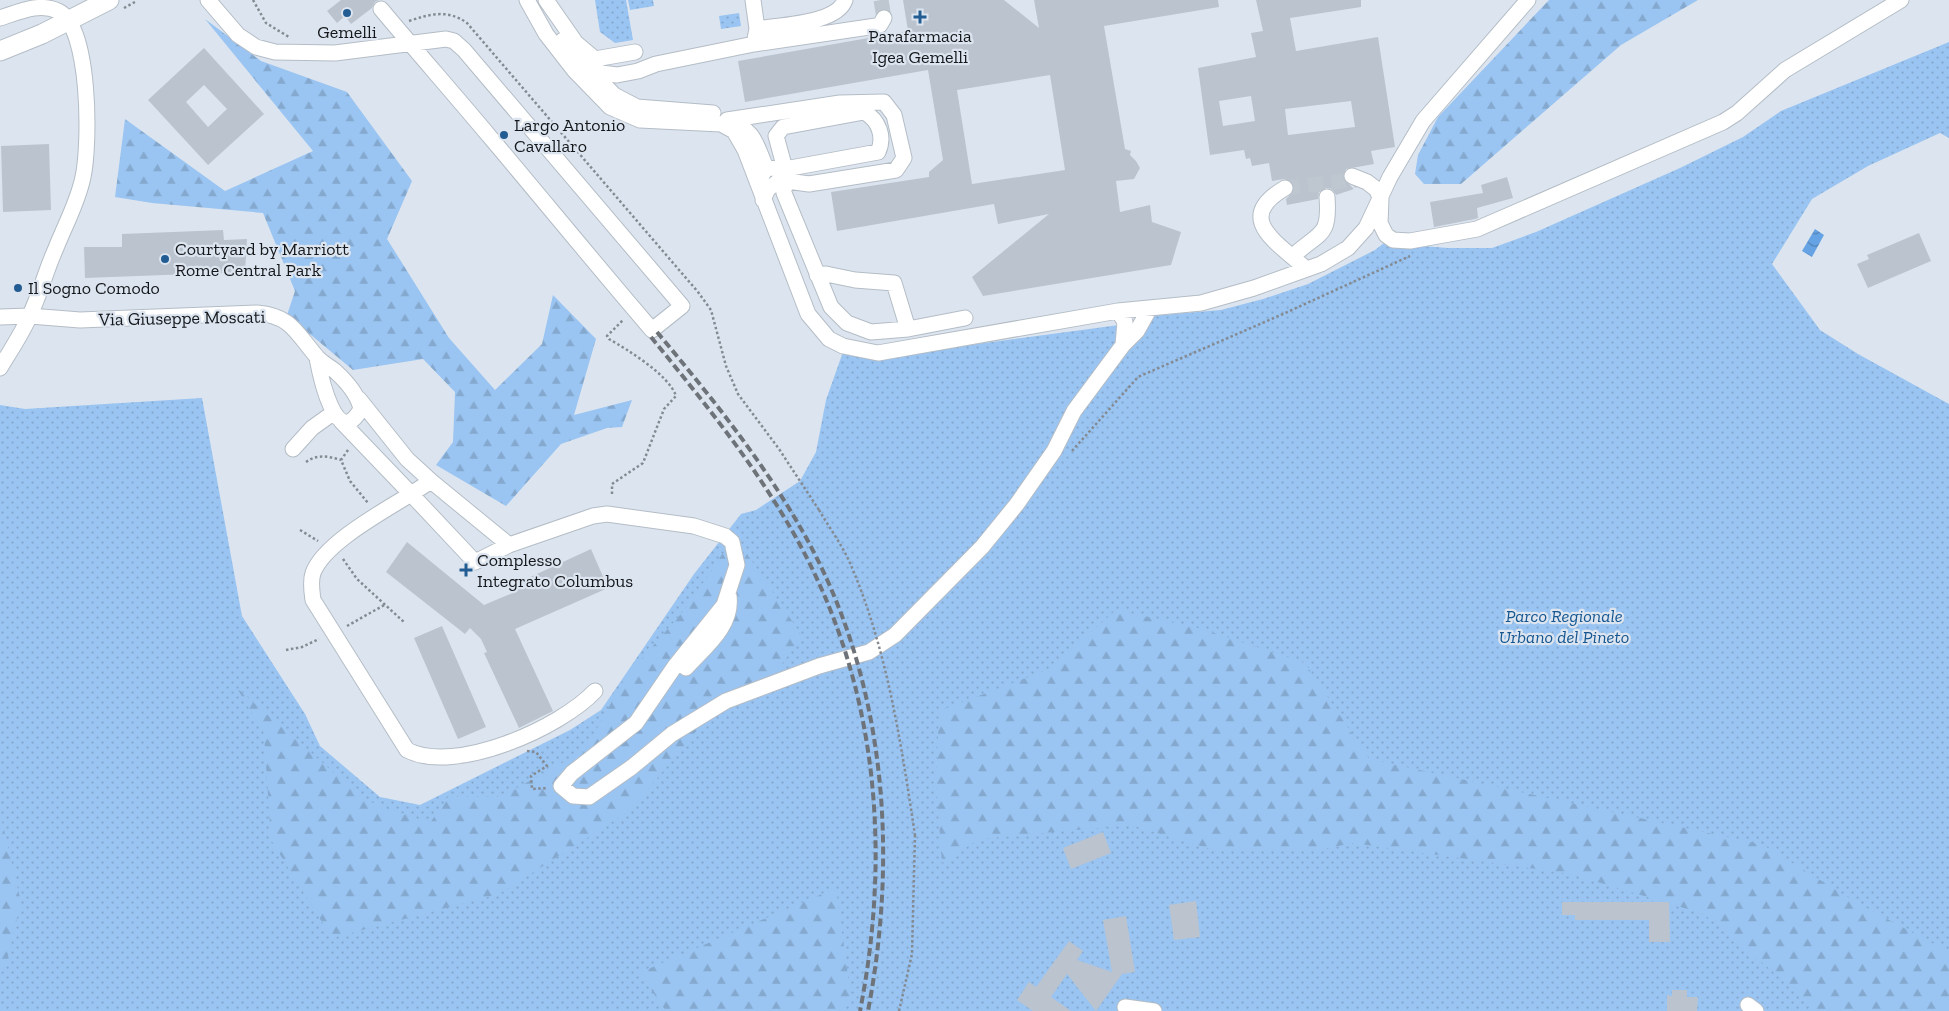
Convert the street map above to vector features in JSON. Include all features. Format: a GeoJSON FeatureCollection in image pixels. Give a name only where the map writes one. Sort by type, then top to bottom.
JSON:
{"type":"FeatureCollection","features":[{"type":"Feature","properties":{"kind":"main road"},"geometry":{"type":"LineString","coordinates":[[1,52],[109,0]]}},
{"type":"Feature","properties":{"kind":"street"},"geometry":{"type":"LineString","coordinates":[[526,0],[557,48],[610,107],[640,120],[744,126],[751,134],[766,168]]}},
{"type":"Feature","properties":{"kind":"street"},"geometry":{"type":"LineString","coordinates":[[535,0],[546,20],[582,62],[614,95],[637,107],[716,113],[730,125],[745,150],[808,314],[828,339],[843,346],[878,353],[906,350],[1118,311],[1200,303],[1224,298],[1306,269],[1348,248],[1366,228],[1390,177],[1423,121],[1528,0]]}},
{"type":"Feature","properties":{"kind":"street"},"geometry":{"type":"LineString","coordinates":[[546,0],[576,43],[595,59],[635,52]]}},
{"type":"Feature","properties":{"kind":"street"},"geometry":{"type":"LineString","coordinates":[[753,0],[756,36]]}},
{"type":"Feature","properties":{"kind":"street"},"geometry":{"type":"LineString","coordinates":[[582,62],[601,73],[618,75],[638,71],[656,64],[828,17],[839,11],[845,0]]}},
{"type":"Feature","properties":{"kind":"street"},"geometry":{"type":"LineString","coordinates":[[1352,176],[1367,182],[1376,189],[1381,199],[1380,223],[1386,235],[1393,240],[1410,241],[1477,229],[1723,122],[1785,70],[1901,0]]}},
{"type":"Feature","properties":{"kind":"street"},"geometry":{"type":"LineString","coordinates":[[215,3],[242,38],[256,47],[275,52],[320,54],[412,45],[446,39],[459,45],[682,306],[652,330],[412,45],[381,9]]}},
{"type":"Feature","properties":{"kind":"street"},"geometry":{"type":"LineString","coordinates":[[0,18],[30,8],[42,7],[57,10],[69,20],[76,33],[81,53],[86,104],[86,160],[80,190],[30,316],[0,368]]}},
{"type":"Feature","properties":{"kind":"street"},"geometry":{"type":"LineString","coordinates":[[756,36],[876,26],[880,25],[884,18]]}},
{"type":"Feature","properties":{"kind":"street"},"geometry":{"type":"LineString","coordinates":[[730,125],[840,103],[884,102],[894,115],[904,158],[896,170],[809,184],[787,174],[766,168]]}},
{"type":"Feature","properties":{"kind":"street"},"geometry":{"type":"LineString","coordinates":[[763,200],[768,188],[787,174],[878,152],[881,145],[878,126],[873,117],[864,112],[783,127],[776,136],[787,174],[784,193],[830,307],[847,323],[872,332],[908,329],[965,318]]}},
{"type":"Feature","properties":{"kind":"street"},"geometry":{"type":"LineString","coordinates":[[757,183],[766,168]]}},
{"type":"Feature","properties":{"kind":"street"},"geometry":{"type":"LineString","coordinates":[[1285,188],[1270,197],[1262,207],[1260,220],[1268,237],[1293,256],[1306,269]]}},
{"type":"Feature","properties":{"kind":"street"},"geometry":{"type":"LineString","coordinates":[[1293,256],[1321,233],[1328,224],[1327,197]]}},
{"type":"Feature","properties":{"kind":"street"},"geometry":{"type":"LineString","coordinates":[[817,275],[826,274],[855,280],[894,282],[908,329]]}},
{"type":"Feature","properties":{"kind":"street"},"geometry":{"type":"LineString","coordinates":[[337,417],[475,562],[510,546],[593,516],[606,514],[694,526],[725,536],[732,542],[737,565],[724,604],[675,666],[636,723],[572,772],[562,786],[573,796],[589,797],[632,767],[672,734],[726,700],[819,666],[869,652],[895,635],[982,547],[1017,504],[1054,451],[1074,412],[1123,345],[1137,331],[1150,308]]}},
{"type":"Feature","properties":{"kind":"street"},"geometry":{"type":"LineString","coordinates":[[1118,311],[1125,322],[1123,345]]}},
{"type":"Feature","properties":{"kind":"street","name":"Via Giuseppe Moscati"},"geometry":{"type":"LineString","coordinates":[[0,317],[30,316],[80,320],[264,314],[279,318],[296,330],[317,358],[336,372],[407,459],[510,546]]}},
{"type":"Feature","properties":{"kind":"street","name":"Via Giuseppe Moscati"},"geometry":{"type":"LineString","coordinates":[[317,358],[321,384],[337,417]]}},
{"type":"Feature","properties":{"kind":"street"},"geometry":{"type":"LineString","coordinates":[[293,449],[312,428],[337,417],[350,421],[357,416],[361,409],[359,399]]}},
{"type":"Feature","properties":{"kind":"street"},"geometry":{"type":"LineString","coordinates":[[431,481],[349,533],[323,557],[313,574],[311,586],[313,600],[407,750],[418,756],[442,758],[511,743],[577,707],[595,691]]}},
{"type":"Feature","properties":{"kind":"street"},"geometry":{"type":"LineString","coordinates":[[686,668],[726,623],[731,608],[729,592]]}},
{"type":"Feature","properties":{"kind":"street"},"geometry":{"type":"LineString","coordinates":[[1125,1007],[1154,1011]]}},
{"type":"Feature","properties":{"kind":"path"},"geometry":{"type":"LineString","coordinates":[[253,0],[266,23],[275,30],[293,38]]}},
{"type":"Feature","properties":{"kind":"path"},"geometry":{"type":"LineString","coordinates":[[395,26],[429,15],[443,13],[457,16],[470,26],[706,302],[711,310],[726,366],[738,394],[779,449],[850,562],[884,665],[898,731],[915,835],[912,954],[899,1011]]}},
{"type":"Feature","properties":{"kind":"path"},"geometry":{"type":"LineString","coordinates":[[1070,452],[1138,376],[1283,314],[1419,252]]}},
{"type":"Feature","properties":{"kind":"path"},"geometry":{"type":"LineString","coordinates":[[612,494],[612,484],[643,463],[664,409],[676,396],[649,364],[635,354],[608,340],[607,336],[635,310]]}},
{"type":"Feature","properties":{"kind":"path"},"geometry":{"type":"LineString","coordinates":[[306,462],[314,456],[330,456],[342,460]]}},
{"type":"Feature","properties":{"kind":"path"},"geometry":{"type":"LineString","coordinates":[[511,743],[515,749],[536,752],[547,766],[531,776],[532,789],[562,786]]}},
{"type":"Feature","properties":{"kind":"green space"},"geometry":{"type":"Polygon","coordinates":[[[595,0],[626,0],[633,40],[615,43],[600,32],[595,0]]]}},
{"type":"Feature","properties":{"kind":"green space"},"geometry":{"type":"Polygon","coordinates":[[[628,0],[653,0],[654,6],[630,10],[628,0]]]}},
{"type":"Feature","properties":{"kind":"green space"},"geometry":{"type":"Polygon","coordinates":[[[1549,0],[1698,0],[1621,45],[1461,184],[1424,184],[1415,174],[1418,155],[1438,117],[1549,0]]]}},
{"type":"Feature","properties":{"kind":"green space"},"geometry":{"type":"Polygon","coordinates":[[[739,13],[741,26],[721,29],[719,16],[739,13]]]}},
{"type":"Feature","properties":{"kind":"green space"},"geometry":{"type":"Polygon","coordinates":[[[205,19],[261,61],[347,92],[412,181],[387,239],[449,338],[495,390],[542,344],[553,295],[596,339],[574,415],[632,400],[622,427],[607,428],[561,444],[506,506],[436,465],[453,442],[455,392],[423,359],[353,370],[287,315],[295,291],[263,213],[152,203],[115,197],[125,119],[225,191],[313,151],[205,19]]]}},
{"type":"Feature","properties":{"kind":"green space","name":"Parco Regionale Urbano del Pineto"},"geometry":{"type":"Polygon","coordinates":[[[1949,42],[1949,138],[1940,133],[1868,166],[1812,199],[1772,264],[1820,330],[1858,354],[1949,404],[1949,1011],[0,1011],[0,405],[25,409],[202,398],[242,616],[305,714],[320,746],[380,797],[420,805],[570,730],[601,710],[694,574],[741,514],[756,510],[800,481],[816,452],[826,400],[844,349],[917,352],[1134,323],[1149,316],[1221,310],[1308,284],[1375,250],[1384,243],[1448,248],[1492,248],[1536,232],[1680,168],[1743,137],[1781,111],[1949,42]]]}},
{"type":"Feature","properties":{"kind":"green space"},"geometry":{"type":"Polygon","coordinates":[[[723,553],[747,554],[802,636],[769,682],[702,724],[631,810],[499,894],[332,938],[271,840],[264,733],[237,688],[365,800],[430,823],[448,797],[501,797],[585,750],[625,678],[686,608],[723,553]]]}},
{"type":"Feature","properties":{"kind":"green space"},"geometry":{"type":"Polygon","coordinates":[[[1116,610],[1202,629],[1305,663],[1369,759],[1763,845],[1859,904],[1949,952],[1949,1011],[1820,1011],[1704,914],[1571,874],[1353,843],[1323,849],[1214,850],[1131,825],[979,839],[942,863],[936,781],[939,711],[1050,669],[1116,610]]]}},
{"type":"Feature","properties":{"kind":"green space"},"geometry":{"type":"Polygon","coordinates":[[[0,813],[21,902],[5,969],[0,974],[0,813]]]}},
{"type":"Feature","properties":{"kind":"green space"},"geometry":{"type":"Polygon","coordinates":[[[836,888],[851,999],[837,1011],[666,1011],[639,973],[836,888]]]}},
{"type":"Feature","properties":{"kind":"water"},"geometry":{"type":"Polygon","coordinates":[[[1815,229],[1824,235],[1812,257],[1802,251],[1815,229]]]}},
{"type":"Feature","properties":{"kind":"building","name":"Gemelli"},"geometry":{"type":"Polygon","coordinates":[[[341,0],[379,0],[375,2],[372,8],[351,24],[345,16],[337,23],[327,11],[341,0]]]}},
{"type":"Feature","properties":{"kind":"building"},"geometry":{"type":"Polygon","coordinates":[[[903,0],[1004,0],[1039,28],[1034,0],[1218,0],[1219,7],[1104,26],[1125,149],[1131,151],[1130,155],[1140,168],[1134,179],[1116,181],[1120,212],[1150,205],[1152,222],[1181,232],[1171,265],[983,296],[972,277],[1049,214],[998,224],[994,204],[837,231],[831,192],[929,177],[929,172],[943,160],[928,70],[745,102],[738,61],[908,31],[903,0]],[[1050,75],[957,90],[972,184],[1065,170],[1050,75]]]}},
{"type":"Feature","properties":{"kind":"building"},"geometry":{"type":"Polygon","coordinates":[[[1256,0],[1361,0],[1361,7],[1290,18],[1296,51],[1378,37],[1395,147],[1371,151],[1374,164],[1346,169],[1343,178],[1354,189],[1336,195],[1332,189],[1326,188],[1319,192],[1318,199],[1287,205],[1286,199],[1294,191],[1293,183],[1284,179],[1272,181],[1269,163],[1252,166],[1250,158],[1246,159],[1244,150],[1210,155],[1198,68],[1256,57],[1251,33],[1263,31],[1256,0]],[[1251,96],[1219,101],[1223,126],[1255,121],[1251,96]],[[1351,101],[1285,109],[1288,135],[1355,127],[1351,101]]]}},
{"type":"Feature","properties":{"kind":"building"},"geometry":{"type":"Polygon","coordinates":[[[204,48],[264,114],[208,165],[148,100],[204,48]],[[204,85],[186,102],[208,127],[227,109],[204,85]]]}},
{"type":"Feature","properties":{"kind":"building"},"geometry":{"type":"Polygon","coordinates":[[[49,144],[51,210],[3,212],[1,146],[49,144]]]}},
{"type":"Feature","properties":{"kind":"building"},"geometry":{"type":"Polygon","coordinates":[[[1507,177],[1513,198],[1477,208],[1478,218],[1434,227],[1430,202],[1483,193],[1481,185],[1507,177]]]}},
{"type":"Feature","properties":{"kind":"building","name":"Courtyard by Marriott Rome Central Park"},"geometry":{"type":"Polygon","coordinates":[[[223,230],[224,240],[247,239],[245,272],[85,278],[84,247],[122,247],[122,234],[223,230]]]}},
{"type":"Feature","properties":{"kind":"building"},"geometry":{"type":"Polygon","coordinates":[[[1919,233],[1931,261],[1868,288],[1857,264],[1869,259],[1867,255],[1919,233]]]}},
{"type":"Feature","properties":{"kind":"building"},"geometry":{"type":"Polygon","coordinates":[[[407,542],[484,605],[515,592],[513,585],[591,549],[608,588],[515,629],[553,711],[519,728],[484,653],[487,652],[481,639],[470,628],[465,634],[386,572],[407,542]]]}},
{"type":"Feature","properties":{"kind":"building"},"geometry":{"type":"Polygon","coordinates":[[[442,626],[486,727],[458,739],[414,638],[442,626]]]}},
{"type":"Feature","properties":{"kind":"building"},"geometry":{"type":"Polygon","coordinates":[[[1103,832],[1111,853],[1071,869],[1063,848],[1103,832]]]}},
{"type":"Feature","properties":{"kind":"building"},"geometry":{"type":"Polygon","coordinates":[[[1196,901],[1200,937],[1174,940],[1169,905],[1196,901]]]}},
{"type":"Feature","properties":{"kind":"building"},"geometry":{"type":"Polygon","coordinates":[[[1562,902],[1669,902],[1670,942],[1649,942],[1649,920],[1575,920],[1575,915],[1562,915],[1562,902]]]}},
{"type":"Feature","properties":{"kind":"building"},"geometry":{"type":"Polygon","coordinates":[[[1126,916],[1135,972],[1122,974],[1096,1011],[1067,974],[1051,997],[1071,1011],[1033,1011],[1017,1000],[1029,982],[1036,987],[1069,941],[1083,951],[1077,960],[1112,972],[1103,920],[1126,916]]]}},
{"type":"Feature","properties":{"kind":"building"},"geometry":{"type":"Polygon","coordinates":[[[1672,990],[1687,990],[1687,997],[1698,997],[1697,1011],[1667,1011],[1667,995],[1672,996],[1672,990]]]}},
{"type":"Feature","properties":{"kind":"tunnel"},"geometry":{"type":"LineString","coordinates":[[881,0],[884,18]]}},
{"type":"Feature","properties":{"kind":"tunnel"},"geometry":{"type":"LineString","coordinates":[[1285,188],[1355,180],[1352,176]]}},
{"type":"Feature","properties":{"kind":"railway"},"geometry":{"type":"LineString","coordinates":[[657,332],[738,434],[776,487],[809,543],[835,598],[855,654],[869,713],[879,772],[883,832],[882,892],[877,952],[868,1011]]}},
{"type":"Feature","properties":{"kind":"railway"},"geometry":{"type":"LineString","coordinates":[[651,337],[722,427],[772,498],[817,579],[841,638],[858,698],[869,759],[875,822],[875,885],[870,948],[860,1011]]}},
{"type":"Feature","properties":{"kind":"place","name":"Gemelli"},"geometry":{"type":"Point","coordinates":[347,13]}},
{"type":"Feature","properties":{"kind":"place","name":"Parafarmacia Igea Gemelli"},"geometry":{"type":"Point","coordinates":[920,17]}},
{"type":"Feature","properties":{"kind":"place","name":"Largo Antonio Cavallaro"},"geometry":{"type":"Point","coordinates":[504,135]}},
{"type":"Feature","properties":{"kind":"place","name":"Courtyard by Marriott Rome Central Park"},"geometry":{"type":"Point","coordinates":[165,259]}},
{"type":"Feature","properties":{"kind":"place","name":"Il Sogno Comodo"},"geometry":{"type":"Point","coordinates":[18,288]}},
{"type":"Feature","properties":{"kind":"place","name":"Complesso Integrato Columbus"},"geometry":{"type":"Point","coordinates":[466,570]}}]}
